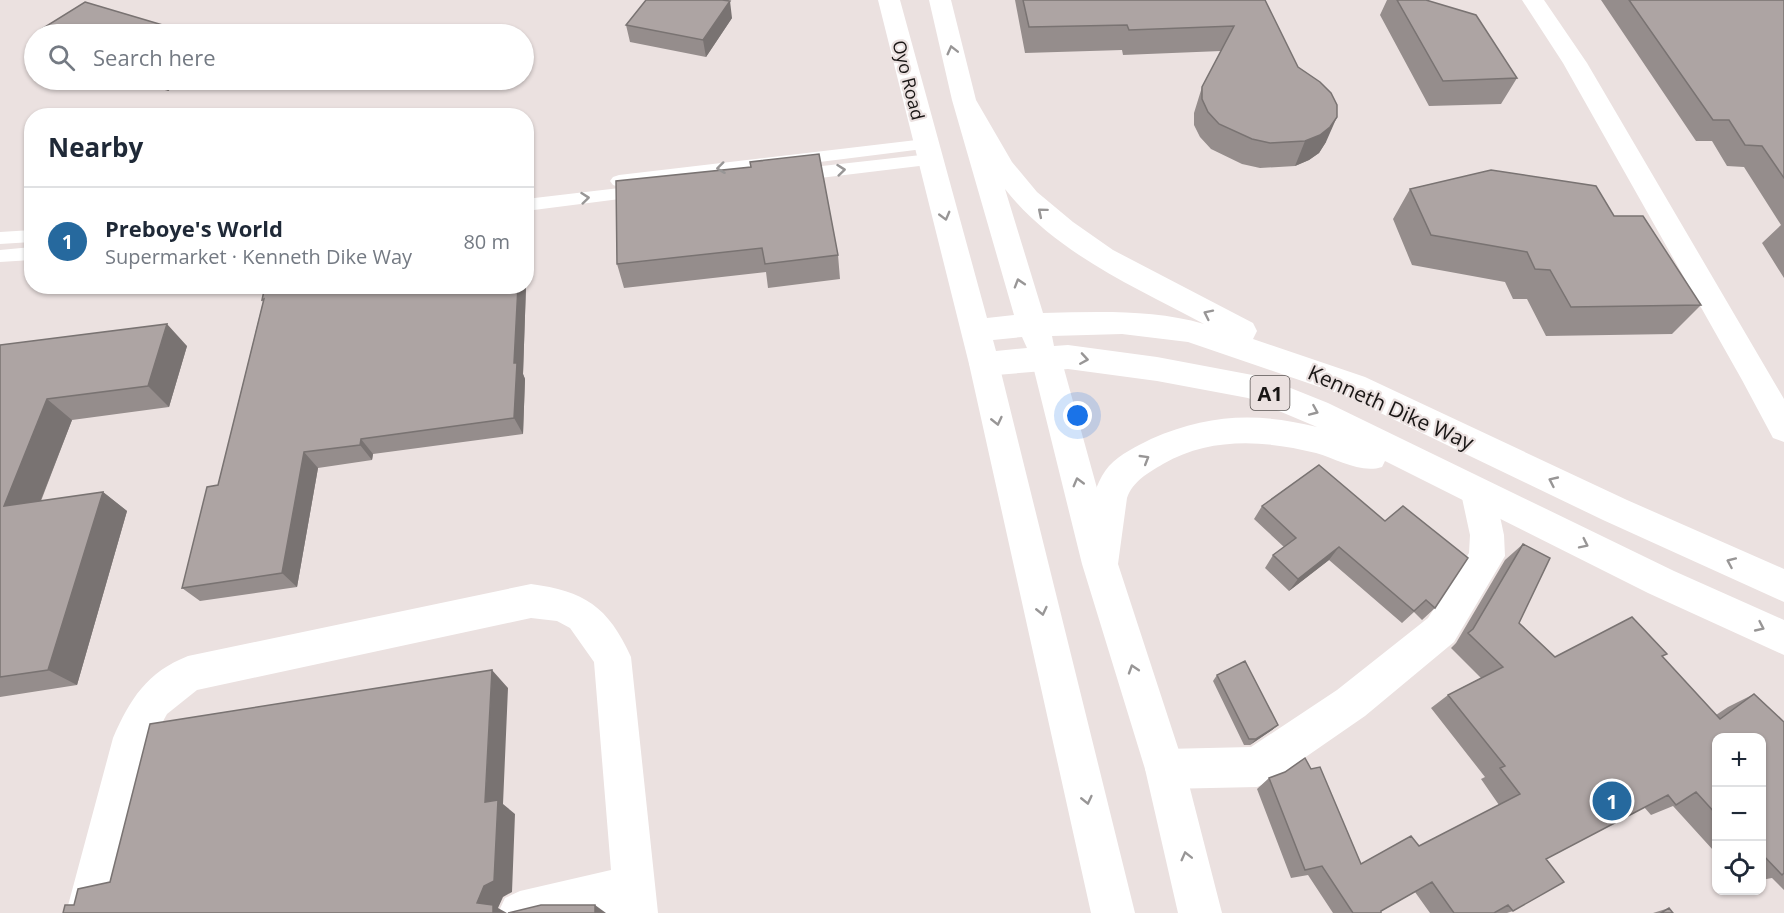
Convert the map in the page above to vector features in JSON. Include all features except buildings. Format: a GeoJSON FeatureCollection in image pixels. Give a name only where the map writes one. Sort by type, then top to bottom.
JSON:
{"type":"FeatureCollection","features":[{"type":"Feature","properties":{"kind":"main road","name":"Oyo Road"},"geometry":{"type":"LineString","coordinates":[[889,0],[979,347],[1113,913]]}},
{"type":"Feature","properties":{"kind":"main road","name":"A1"},"geometry":{"type":"LineString","coordinates":[[940,0],[964,100],[1039,341],[1100,564],[1165,769],[1200,913]]}},
{"type":"Feature","properties":{"kind":"main road"},"geometry":{"type":"LineString","coordinates":[[1533,0],[1575,63],[1769,374],[1784,429]]}},
{"type":"Feature","properties":{"kind":"main road","name":"A1"},"geometry":{"type":"LineString","coordinates":[[964,100],[1001,167],[1027,198],[1063,229],[1103,257],[1193,306],[1354,386]]}},
{"type":"Feature","properties":{"kind":"main road","name":"Kenneth Dike Way"},"geometry":{"type":"LineString","coordinates":[[979,347],[1039,341],[1122,323],[1188,331],[1354,386],[1615,510],[1784,586]]}},
{"type":"Feature","properties":{"kind":"main road","name":"Kenneth Dike Way"},"geometry":{"type":"LineString","coordinates":[[1039,341],[1068,357],[1157,369],[1252,386],[1317,412],[1661,582],[1784,638]]}},
{"type":"Feature","properties":{"kind":"main road"},"geometry":{"type":"LineString","coordinates":[[1100,564],[1110,498],[1118,480],[1138,462],[1169,445],[1211,431],[1247,428],[1286,433],[1324,442],[1532,518]]}},
{"type":"Feature","properties":{"kind":"main road"},"geometry":{"type":"LineString","coordinates":[[1165,769],[1257,767],[1352,703],[1440,630],[1487,556],[1487,535],[1479,498]]}},
{"type":"Feature","properties":{"kind":"main road"},"geometry":{"type":"LineString","coordinates":[[88,913],[133,738],[153,701],[188,674],[531,601],[562,605],[583,616],[612,657],[636,899],[520,913]]}},
{"type":"Feature","properties":{"kind":"lane"},"geometry":{"type":"LineString","coordinates":[[534,191],[927,152]]}},
{"type":"Feature","properties":{"kind":"lane"},"geometry":{"type":"LineString","coordinates":[[534,204],[927,152]]}},
{"type":"Feature","properties":{"kind":"lane"},"geometry":{"type":"LineString","coordinates":[[0,238],[24,236]]}},
{"type":"Feature","properties":{"kind":"lane"},"geometry":{"type":"LineString","coordinates":[[0,256],[24,254]]}},
{"type":"Feature","properties":{"kind":"place","name":"Preboye's World"},"geometry":{"type":"Point","coordinates":[1612,801]}}]}
